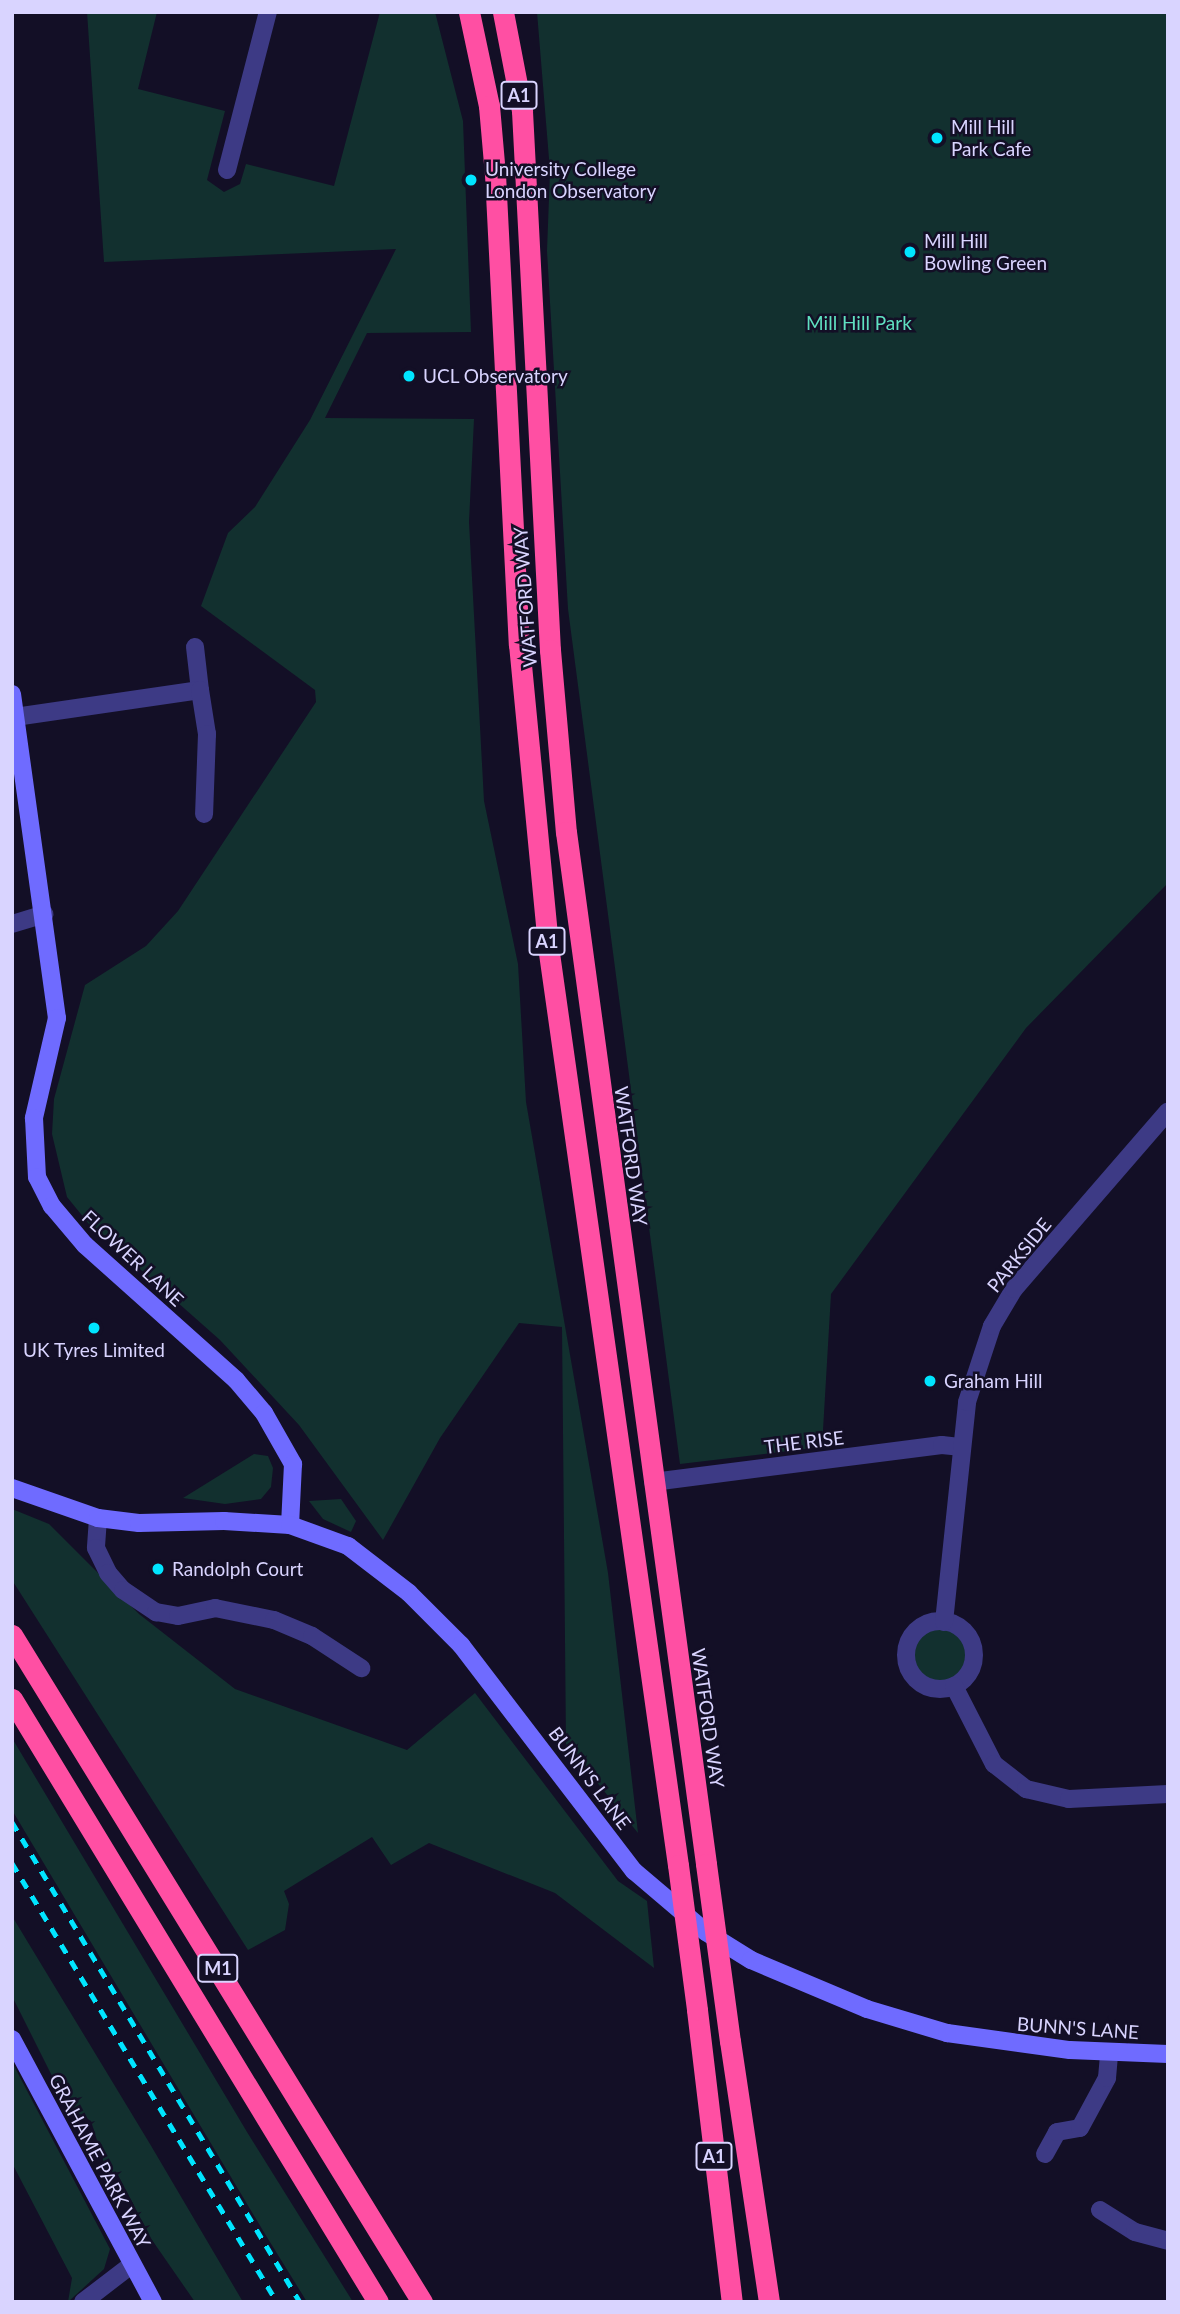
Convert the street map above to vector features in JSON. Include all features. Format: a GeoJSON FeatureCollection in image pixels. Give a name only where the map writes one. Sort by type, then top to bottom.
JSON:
{"type":"FeatureCollection","features":[{"type":"Feature","properties":{"kind":"highway","name":"WATFORD WAY"},"geometry":{"type":"LineString","coordinates":[[469,12],[489,106],[495,174],[519,644],[546,933],[698,2010],[732,2302]]}},
{"type":"Feature","properties":{"kind":"highway","name":"WATFORD WAY"},"geometry":{"type":"LineString","coordinates":[[503,12],[522,111],[550,650],[566,832],[730,2041],[769,2302]]}},
{"type":"Feature","properties":{"kind":"highway","name":"M1"},"geometry":{"type":"LineString","coordinates":[[12,1635],[422,2302]]}},
{"type":"Feature","properties":{"kind":"highway","name":"M1"},"geometry":{"type":"LineString","coordinates":[[12,1699],[378,2302]]}},
{"type":"Feature","properties":{"kind":"street"},"geometry":{"type":"LineString","coordinates":[[227,170],[268,12]]}},
{"type":"Feature","properties":{"kind":"street"},"geometry":{"type":"LineString","coordinates":[[195,647],[207,734],[204,814]]}},
{"type":"Feature","properties":{"kind":"street"},"geometry":{"type":"LineString","coordinates":[[15,717],[200,690]]}},
{"type":"Feature","properties":{"kind":"street","name":"FLOWER LANE"},"geometry":{"type":"LineString","coordinates":[[12,694],[57,1018],[34,1118],[37,1177],[52,1206],[85,1245],[236,1380],[264,1413],[293,1464],[290,1525]]}},
{"type":"Feature","properties":{"kind":"street"},"geometry":{"type":"LineString","coordinates":[[12,924],[44,914]]}},
{"type":"Feature","properties":{"kind":"street","name":"PARKSIDE"},"geometry":{"type":"LineString","coordinates":[[944,1622],[961,1447],[979,1359],[1014,1289],[1168,1111]]}},
{"type":"Feature","properties":{"kind":"street","name":"THE RISE"},"geometry":{"type":"LineString","coordinates":[[653,1482],[942,1445],[961,1447]]}},
{"type":"Feature","properties":{"kind":"street","name":"BUNN'S LANE"},"geometry":{"type":"LineString","coordinates":[[12,1488],[98,1518],[139,1523],[224,1521],[290,1525],[348,1546],[409,1593],[461,1645],[634,1871],[706,1932],[751,1960],[815,1988],[947,2033],[1109,2053],[1168,2054]]}},
{"type":"Feature","properties":{"kind":"street"},"geometry":{"type":"LineString","coordinates":[[98,1518],[96,1548],[108,1573],[123,1590],[156,1612],[178,1616],[215,1608],[274,1620],[312,1636],[361,1668]]}},
{"type":"Feature","properties":{"kind":"street"},"geometry":{"type":"LineString","coordinates":[[933,1622],[944,1622],[962,1629],[974,1655],[969,1673],[954,1686],[932,1688],[913,1676],[908,1666],[908,1643],[914,1634],[933,1622]]}},
{"type":"Feature","properties":{"kind":"street"},"geometry":{"type":"LineString","coordinates":[[954,1686],[994,1764],[1026,1789],[1069,1799],[1168,1794]]}},
{"type":"Feature","properties":{"kind":"street","name":"GRAHAME PARK WAY"},"geometry":{"type":"LineString","coordinates":[[12,2039],[130,2266],[153,2302]]}},
{"type":"Feature","properties":{"kind":"street"},"geometry":{"type":"LineString","coordinates":[[1045,2154],[1057,2132],[1080,2128],[1107,2078],[1109,2053]]}},
{"type":"Feature","properties":{"kind":"street"},"geometry":{"type":"LineString","coordinates":[[1100,2210],[1135,2232],[1168,2241]]}},
{"type":"Feature","properties":{"kind":"street"},"geometry":{"type":"LineString","coordinates":[[83,2302],[130,2266]]}},
{"type":"Feature","properties":{"kind":"green space"},"geometry":{"type":"Polygon","coordinates":[[[87,12],[157,12],[138,89],[225,111],[207,180],[224,192],[240,184],[246,164],[334,186],[380,12],[435,12],[463,121],[471,332],[367,333],[325,418],[474,419],[469,522],[484,801],[518,964],[526,1102],[608,1573],[638,1833],[566,1744],[562,1327],[519,1323],[440,1438],[383,1540],[299,1425],[220,1340],[89,1224],[67,1197],[52,1134],[54,1099],[85,985],[146,946],[178,911],[316,702],[315,690],[201,606],[228,533],[255,507],[310,420],[396,249],[104,262],[87,12]]]}},
{"type":"Feature","properties":{"kind":"green space","name":"Mill Hill Park"},"geometry":{"type":"Polygon","coordinates":[[[537,12],[1168,12],[1168,883],[1026,1028],[831,1294],[822,1447],[680,1464],[568,609],[547,251],[550,171],[537,12]]]}},
{"type":"Feature","properties":{"kind":"green space"},"geometry":{"type":"Polygon","coordinates":[[[254,1454],[268,1456],[273,1468],[271,1487],[261,1499],[225,1504],[183,1498],[254,1454]]]}},
{"type":"Feature","properties":{"kind":"green space"},"geometry":{"type":"Polygon","coordinates":[[[341,1499],[356,1521],[351,1532],[323,1519],[309,1501],[341,1499]]]}},
{"type":"Feature","properties":{"kind":"green space"},"geometry":{"type":"Polygon","coordinates":[[[12,1509],[49,1524],[139,1614],[235,1689],[407,1750],[475,1693],[618,1881],[647,1901],[654,1968],[555,1893],[429,1843],[391,1865],[372,1837],[284,1891],[289,1904],[285,1930],[248,1950],[12,1580],[12,1509]]]}},
{"type":"Feature","properties":{"kind":"green space"},"geometry":{"type":"Polygon","coordinates":[[[946,1628],[956,1632],[964,1640],[968,1655],[964,1670],[956,1678],[936,1682],[926,1678],[918,1670],[914,1650],[918,1640],[926,1632],[946,1628]]]}},
{"type":"Feature","properties":{"kind":"green space"},"geometry":{"type":"Polygon","coordinates":[[[12,1738],[247,2132],[353,2302],[307,2302],[265,2234],[12,1810],[12,1738]]]}},
{"type":"Feature","properties":{"kind":"green space"},"geometry":{"type":"Polygon","coordinates":[[[12,1916],[243,2302],[195,2302],[152,2240],[118,2175],[108,2176],[91,2121],[67,2106],[12,1996],[12,1916]]]}},
{"type":"Feature","properties":{"kind":"green space"},"geometry":{"type":"Polygon","coordinates":[[[12,2062],[110,2249],[104,2269],[68,2302],[72,2278],[12,2163],[12,2062]]]}},
{"type":"Feature","properties":{"kind":"railway"},"geometry":{"type":"LineString","coordinates":[[12,1822],[300,2302]]}},
{"type":"Feature","properties":{"kind":"railway"},"geometry":{"type":"LineString","coordinates":[[12,1863],[277,2302]]}},
{"type":"Feature","properties":{"kind":"place","name":"Mill Hill Park Cafe"},"geometry":{"type":"Point","coordinates":[937,138]}},
{"type":"Feature","properties":{"kind":"place","name":"University College London Observatory"},"geometry":{"type":"Point","coordinates":[471,180]}},
{"type":"Feature","properties":{"kind":"place","name":"Mill Hill Bowling Green"},"geometry":{"type":"Point","coordinates":[910,252]}},
{"type":"Feature","properties":{"kind":"place","name":"UCL Observatory"},"geometry":{"type":"Point","coordinates":[409,376]}},
{"type":"Feature","properties":{"kind":"place","name":"UK Tyres Limited"},"geometry":{"type":"Point","coordinates":[94,1328]}},
{"type":"Feature","properties":{"kind":"place","name":"Graham Hill"},"geometry":{"type":"Point","coordinates":[930,1381]}},
{"type":"Feature","properties":{"kind":"place","name":"Randolph Court"},"geometry":{"type":"Point","coordinates":[158,1569]}}]}
